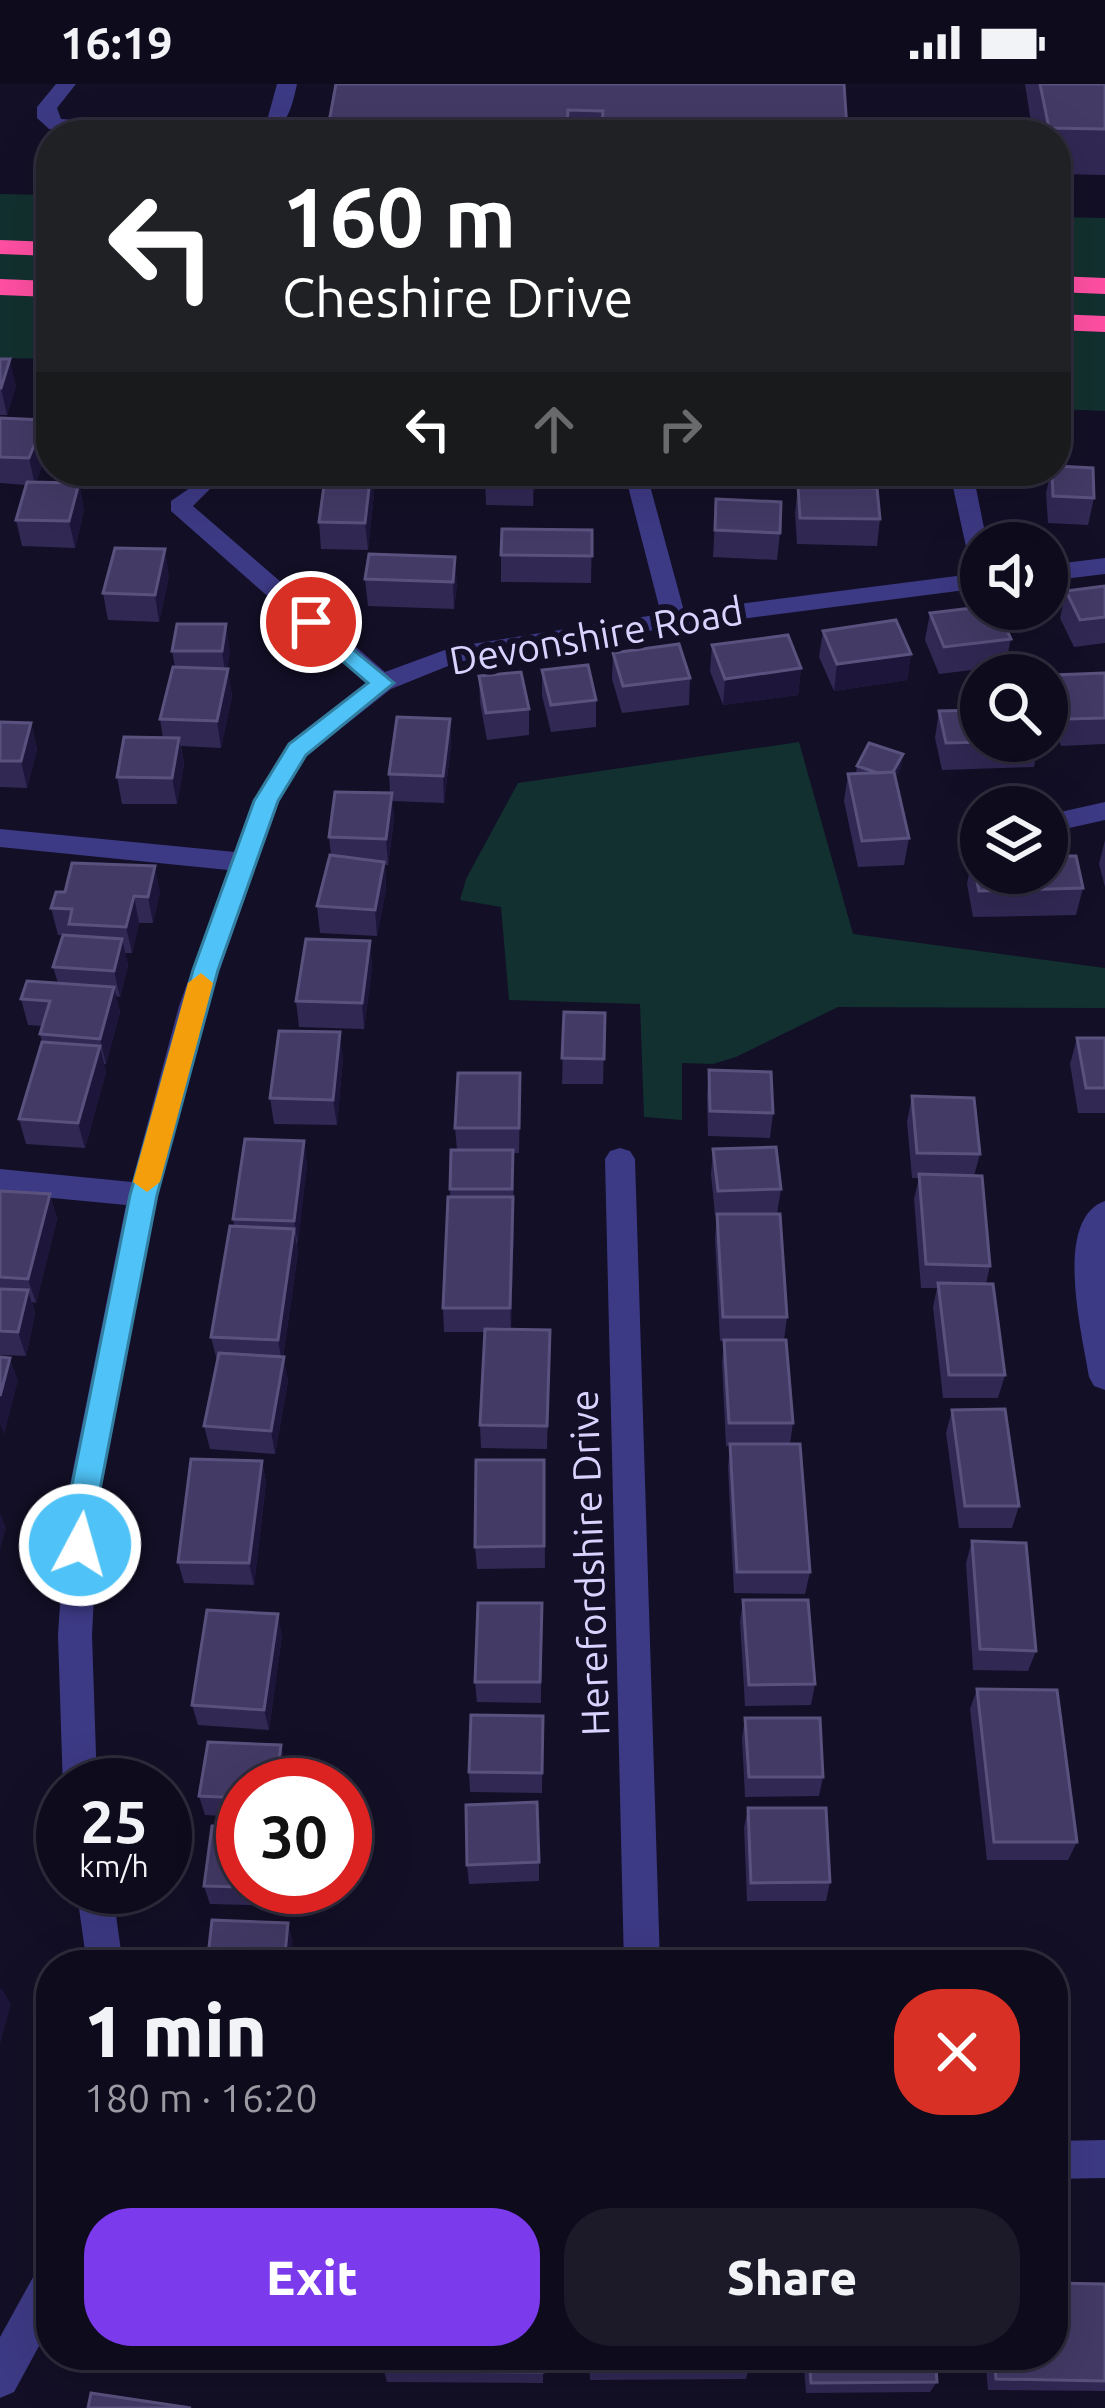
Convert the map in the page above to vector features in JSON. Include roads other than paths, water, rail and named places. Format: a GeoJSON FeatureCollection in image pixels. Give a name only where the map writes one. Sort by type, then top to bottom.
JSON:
{"type":"FeatureCollection","features":[{"type":"Feature","properties":{"kind":"highway"},"geometry":{"type":"LineString","coordinates":[[0,247],[36,248]]}},
{"type":"Feature","properties":{"kind":"highway"},"geometry":{"type":"LineString","coordinates":[[1071,285],[1105,286]]}},
{"type":"Feature","properties":{"kind":"highway"},"geometry":{"type":"LineString","coordinates":[[0,287],[36,288]]}},
{"type":"Feature","properties":{"kind":"highway"},"geometry":{"type":"LineString","coordinates":[[1071,323],[1105,324]]}},
{"type":"Feature","properties":{"kind":"street"},"geometry":{"type":"LineString","coordinates":[[50,120],[46,107],[66,84]]}},
{"type":"Feature","properties":{"kind":"street"},"geometry":{"type":"LineString","coordinates":[[277,120],[287,84]]}},
{"type":"Feature","properties":{"kind":"street"},"geometry":{"type":"LineString","coordinates":[[639,486],[674,618]]}},
{"type":"Feature","properties":{"kind":"street"},"geometry":{"type":"LineString","coordinates":[[964,486],[971,522]]}},
{"type":"Feature","properties":{"kind":"street"},"geometry":{"type":"LineString","coordinates":[[200,488],[179,506],[382,683]]}},
{"type":"Feature","properties":{"kind":"street"},"geometry":{"type":"LineString","coordinates":[[1068,570],[1105,566]]}},
{"type":"Feature","properties":{"kind":"street","name":"Devonshire Road"},"geometry":{"type":"LineString","coordinates":[[78,1758],[75,1635],[83,1500],[143,1195],[193,1006],[243,862],[266,801],[298,749],[382,683],[453,655],[674,618],[960,583]]}},
{"type":"Feature","properties":{"kind":"street"},"geometry":{"type":"LineString","coordinates":[[1068,819],[1105,811]]}},
{"type":"Feature","properties":{"kind":"street"},"geometry":{"type":"LineString","coordinates":[[0,838],[243,862]]}},
{"type":"Feature","properties":{"kind":"street","name":"Herefordshire Drive"},"geometry":{"type":"LineString","coordinates":[[620,1159],[642,1950]]}},
{"type":"Feature","properties":{"kind":"street"},"geometry":{"type":"LineString","coordinates":[[0,1180],[143,1195]]}},
{"type":"Feature","properties":{"kind":"street"},"geometry":{"type":"LineString","coordinates":[[1105,1213],[1099,1218],[1088,1262],[1105,1377]]}},
{"type":"Feature","properties":{"kind":"street"},"geometry":{"type":"LineString","coordinates":[[98,1914],[103,1950]]}},
{"type":"Feature","properties":{"kind":"street"},"geometry":{"type":"LineString","coordinates":[[1068,2160],[1105,2159]]}},
{"type":"Feature","properties":{"kind":"street"},"geometry":{"type":"LineString","coordinates":[[0,2378],[36,2312]]}}]}
